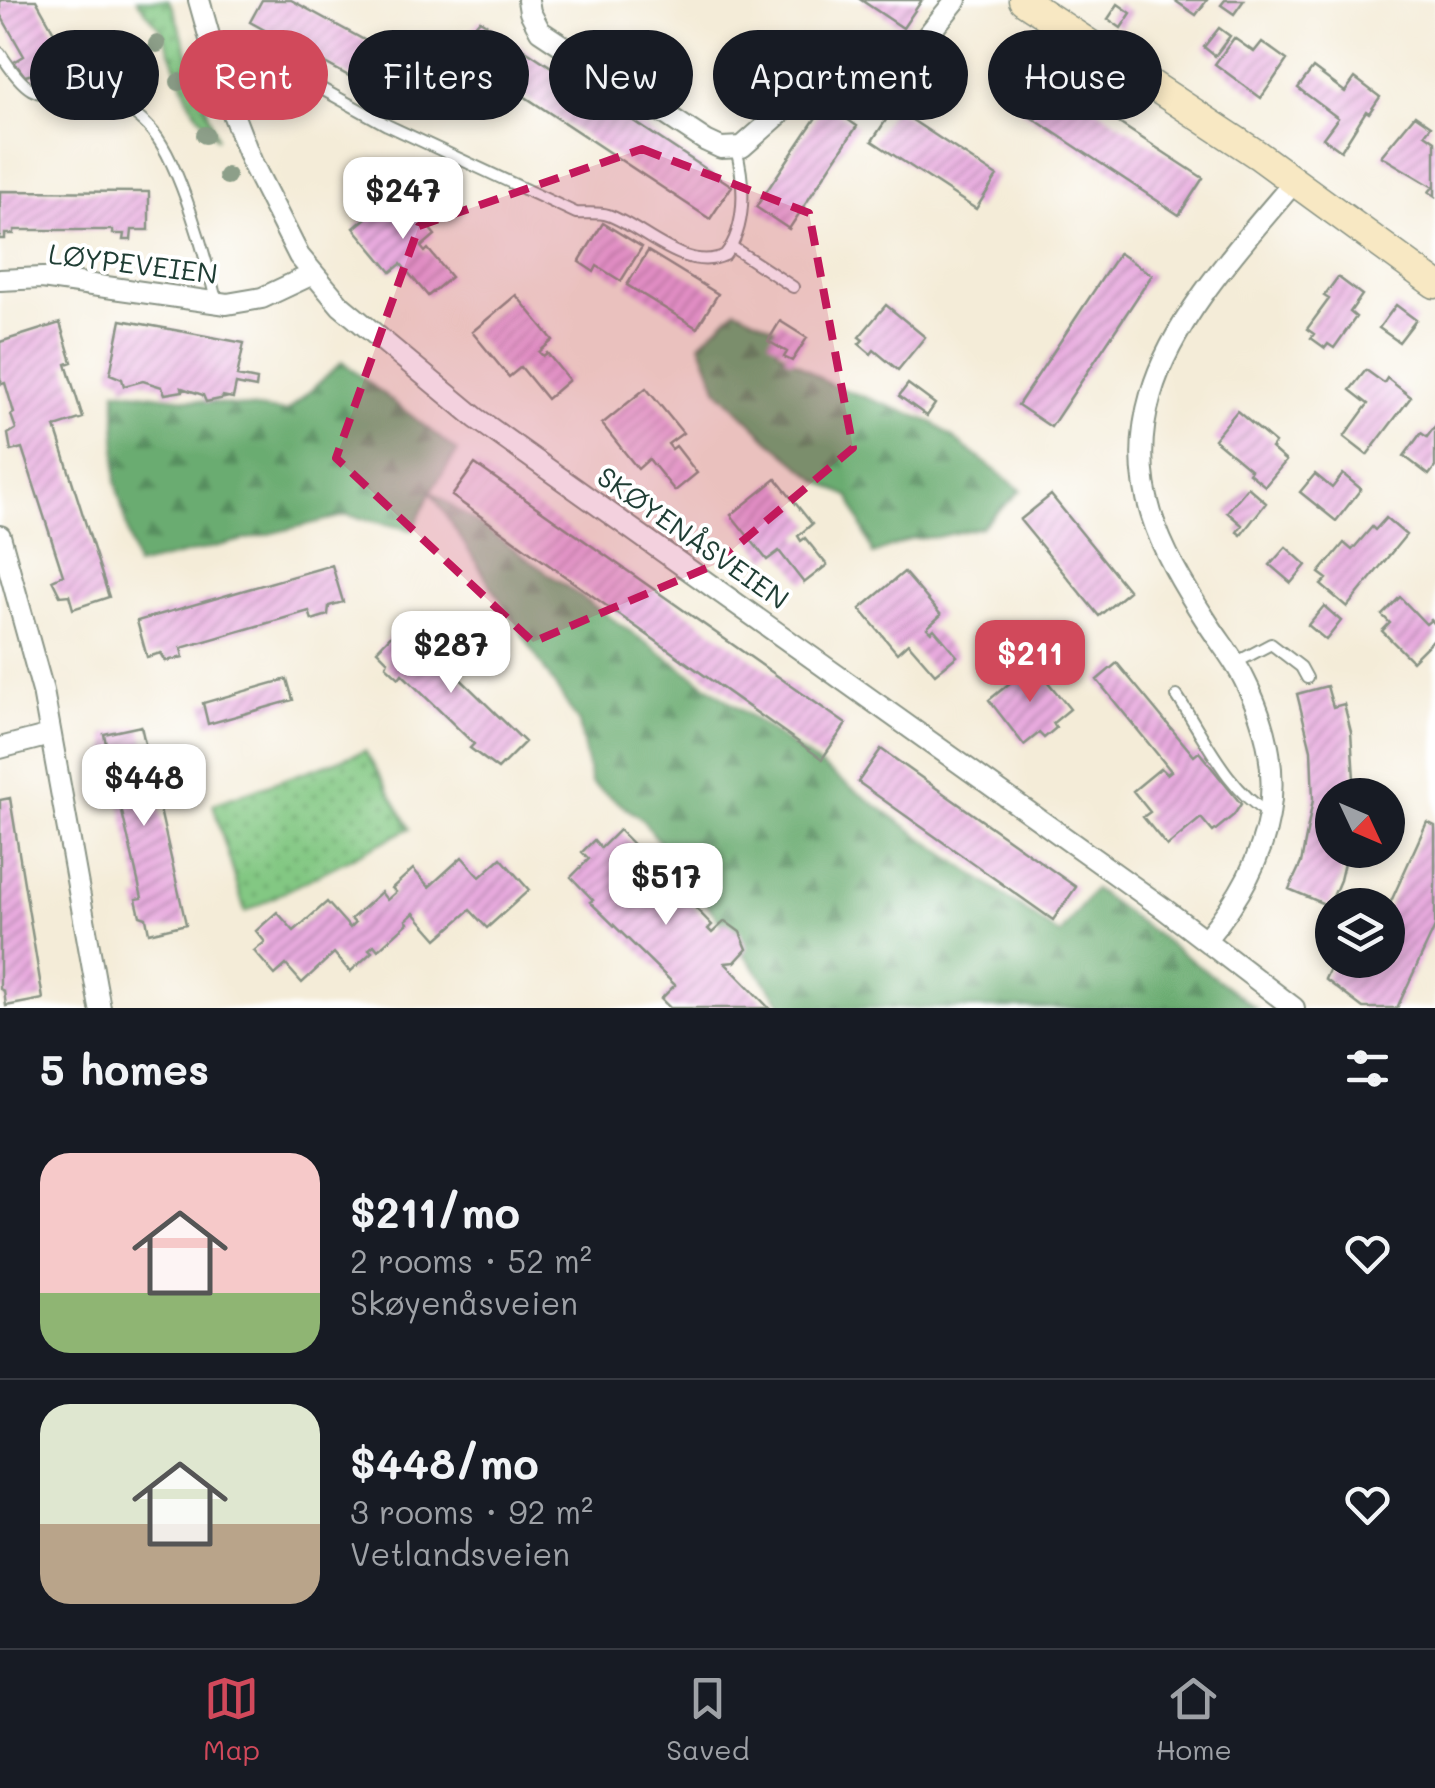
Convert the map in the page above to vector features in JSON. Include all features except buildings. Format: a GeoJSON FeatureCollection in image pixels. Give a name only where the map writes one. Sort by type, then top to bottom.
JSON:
{"type":"FeatureCollection","features":[{"type":"Feature","properties":{"kind":"street","name":"SKØYENÅSVEIEN"},"geometry":{"type":"LineString","coordinates":[[198,0],[206,30]]}},
{"type":"Feature","properties":{"kind":"street"},"geometry":{"type":"LineString","coordinates":[[528,0],[540,30],[706,142],[736,149],[749,144],[792,102],[818,87],[903,59],[919,46],[956,0]]}},
{"type":"Feature","properties":{"kind":"street"},"geometry":{"type":"LineString","coordinates":[[1023,0],[1295,181],[1435,284]]}},
{"type":"Feature","properties":{"kind":"street","name":"SKØYENÅSVEIEN"},"geometry":{"type":"LineString","coordinates":[[237,120],[252,163],[299,256],[341,306],[476,418],[1206,939],[1294,1008]]}},
{"type":"Feature","properties":{"kind":"street"},"geometry":{"type":"LineString","coordinates":[[1206,939],[1233,908],[1258,860],[1270,815],[1271,761],[1260,718],[1234,664],[1186,590],[1163,548],[1147,506],[1143,472],[1145,425],[1165,356],[1184,321],[1295,181]]}},
{"type":"Feature","properties":{"kind":"street","name":"LØYPEVEIEN"},"geometry":{"type":"LineString","coordinates":[[0,280],[42,278],[216,304],[262,298],[312,274]]}},
{"type":"Feature","properties":{"kind":"street"},"geometry":{"type":"LineString","coordinates":[[0,536],[33,654],[50,734],[100,1008]]}},
{"type":"Feature","properties":{"kind":"street"},"geometry":{"type":"LineString","coordinates":[[0,748],[50,734]]}},
{"type":"Feature","properties":{"kind":"lane"},"geometry":{"type":"LineString","coordinates":[[0,52],[18,82],[30,90],[40,94],[86,93],[103,98],[134,114],[155,134],[177,178],[216,304]]}},
{"type":"Feature","properties":{"kind":"lane"},"geometry":{"type":"LineString","coordinates":[[328,92],[388,125],[576,213],[606,214],[658,242],[708,260],[725,255],[738,236],[743,174],[736,149]]}},
{"type":"Feature","properties":{"kind":"lane"},"geometry":{"type":"LineString","coordinates":[[732,246],[793,288]]}},
{"type":"Feature","properties":{"kind":"lane"},"geometry":{"type":"LineString","coordinates":[[1234,664],[1271,644],[1308,678]]}},
{"type":"Feature","properties":{"kind":"lane"},"geometry":{"type":"LineString","coordinates":[[1177,696],[1233,782],[1254,805],[1270,815]]}},
{"type":"Feature","properties":{"kind":"highlighted area"},"geometry":{"type":"Polygon","coordinates":[[[642,149],[809,213],[853,448],[714,565],[533,642],[336,458],[419,226],[642,149]]]}},
{"type":"Feature","properties":{"kind":"green space"},"geometry":{"type":"Polygon","coordinates":[[[137,0],[168,0],[173,8],[180,30],[179,75],[162,31],[137,0]]]}},
{"type":"Feature","properties":{"kind":"green space"},"geometry":{"type":"Polygon","coordinates":[[[203,120],[211,120],[217,139],[203,120]]]}},
{"type":"Feature","properties":{"kind":"green space"},"geometry":{"type":"Polygon","coordinates":[[[736,309],[775,328],[778,350],[829,384],[932,422],[1021,490],[981,527],[911,539],[873,554],[850,497],[820,482],[718,390],[700,343],[736,309]]]}},
{"type":"Feature","properties":{"kind":"green space"},"geometry":{"type":"Polygon","coordinates":[[[342,362],[458,452],[431,491],[1060,935],[1094,889],[1256,1008],[785,1008],[642,819],[591,783],[579,723],[431,492],[413,530],[347,515],[136,566],[116,482],[116,390],[287,412],[342,362]]]}},
{"type":"Feature","properties":{"kind":"green space"},"geometry":{"type":"Polygon","coordinates":[[[365,751],[410,828],[245,912],[213,804],[365,751]]]}}]}
